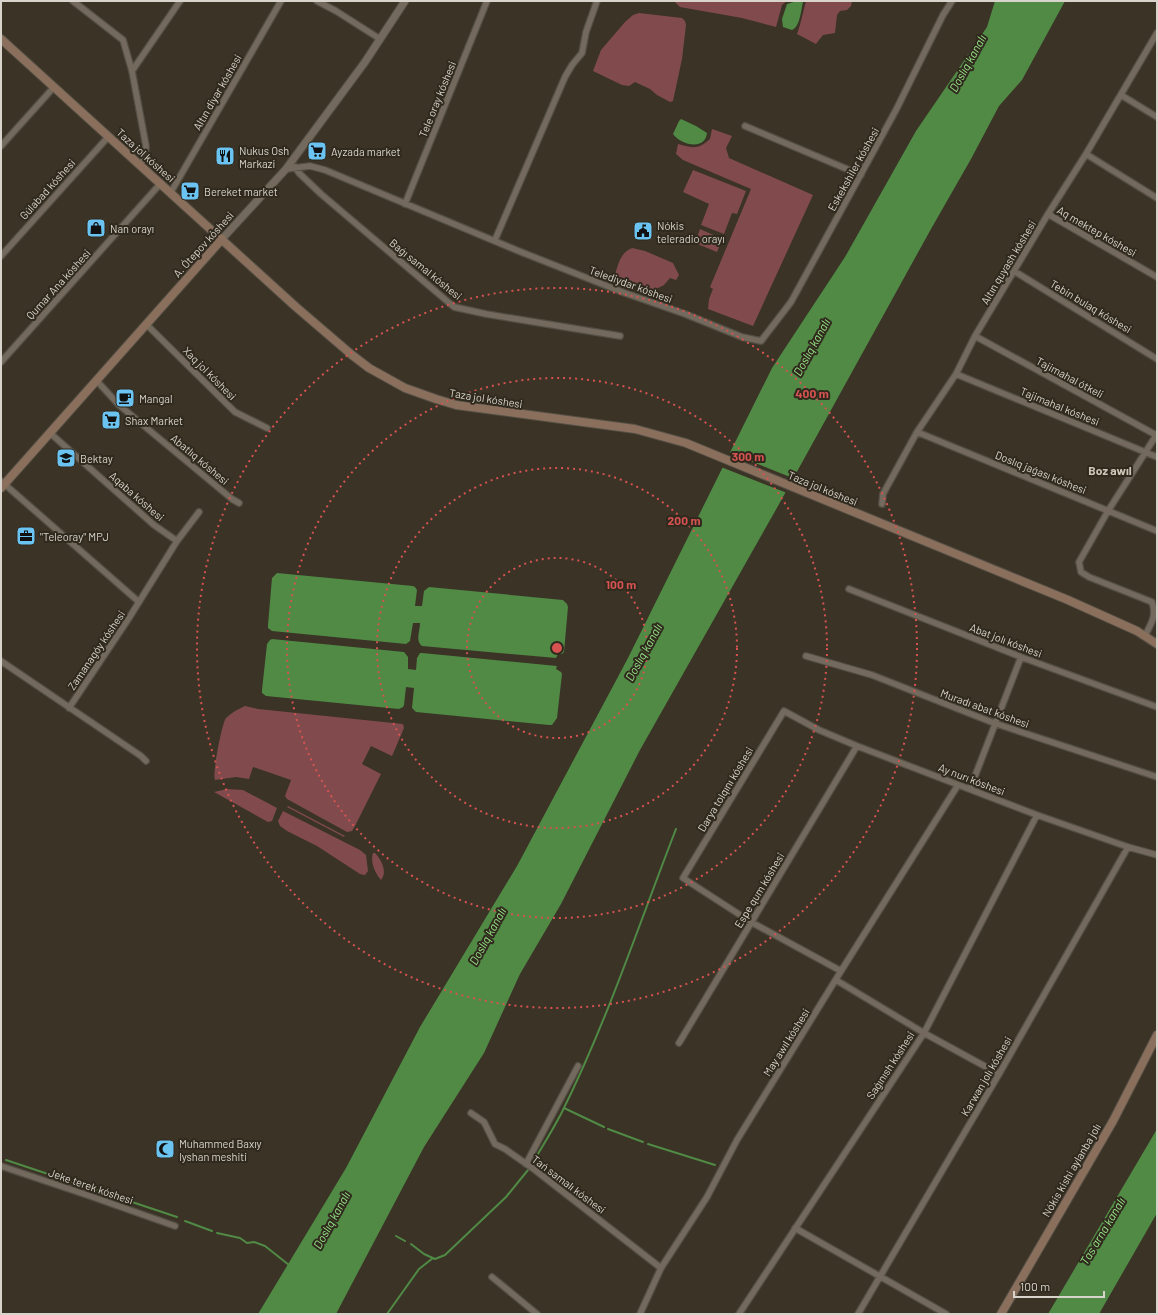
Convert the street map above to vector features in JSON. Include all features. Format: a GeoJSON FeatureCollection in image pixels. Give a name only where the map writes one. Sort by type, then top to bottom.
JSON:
{"type":"FeatureCollection","features":[{"type":"Feature","properties":{"kind":"main road","name":"Taza jol kóshesi"},"geometry":{"type":"LineString","coordinates":[[1,39],[296,307],[369,368],[405,388],[436,400],[456,405],[635,429],[686,443],[1068,600],[1145,636]]}},
{"type":"Feature","properties":{"kind":"main road","name":"A. Ótepov kóshesi"},"geometry":{"type":"LineString","coordinates":[[2,484],[50,433],[222,239]]}},
{"type":"Feature","properties":{"kind":"main road"},"geometry":{"type":"LineString","coordinates":[[1145,636],[1157,644]]}},
{"type":"Feature","properties":{"kind":"main road","name":"Nókis kishi aylanba jolı"},"geometry":{"type":"LineString","coordinates":[[1001,1314],[1113,1121],[1157,1035]]}},
{"type":"Feature","properties":{"kind":"street"},"geometry":{"type":"LineString","coordinates":[[73,1],[123,40],[132,71],[146,151],[145,158],[140,164]]}},
{"type":"Feature","properties":{"kind":"street"},"geometry":{"type":"LineString","coordinates":[[132,71],[180,1]]}},
{"type":"Feature","properties":{"kind":"street","name":"Altın diyar kóshesi"},"geometry":{"type":"LineString","coordinates":[[171,192],[281,1]]}},
{"type":"Feature","properties":{"kind":"street"},"geometry":{"type":"LineString","coordinates":[[318,1],[380,39]]}},
{"type":"Feature","properties":{"kind":"street","name":"A. Ótepov kóshesi"},"geometry":{"type":"LineString","coordinates":[[222,239],[286,170],[365,62],[405,1]]}},
{"type":"Feature","properties":{"kind":"street","name":"Tele oray kóshesi"},"geometry":{"type":"LineString","coordinates":[[405,204],[487,1]]}},
{"type":"Feature","properties":{"kind":"street"},"geometry":{"type":"LineString","coordinates":[[495,240],[565,77],[582,53],[586,32],[597,1]]}},
{"type":"Feature","properties":{"kind":"street","name":"Eskekshiler kóshesi"},"geometry":{"type":"LineString","coordinates":[[761,341],[791,302],[896,110],[942,16],[952,1]]}},
{"type":"Feature","properties":{"kind":"street","name":"Altın quyash kóshesi"},"geometry":{"type":"LineString","coordinates":[[882,504],[884,494],[918,432],[956,374],[975,336],[1048,214],[1086,154],[1157,33]]}},
{"type":"Feature","properties":{"kind":"street"},"geometry":{"type":"LineString","coordinates":[[1,146],[54,87]]}},
{"type":"Feature","properties":{"kind":"street"},"geometry":{"type":"LineString","coordinates":[[1121,95],[1157,117]]}},
{"type":"Feature","properties":{"kind":"street"},"geometry":{"type":"LineString","coordinates":[[746,126],[861,175]]}},
{"type":"Feature","properties":{"kind":"street","name":"Gúlabad kóshesi"},"geometry":{"type":"LineString","coordinates":[[1,256],[109,136]]}},
{"type":"Feature","properties":{"kind":"street"},"geometry":{"type":"LineString","coordinates":[[1086,154],[1157,198]]}},
{"type":"Feature","properties":{"kind":"street","name":"Telediydar kóshesi"},"geometry":{"type":"LineString","coordinates":[[286,170],[295,167],[310,166],[325,170],[405,204],[619,290],[742,337],[761,341]]}},
{"type":"Feature","properties":{"kind":"street","name":"Baǵı samal kóshesi"},"geometry":{"type":"LineString","coordinates":[[295,167],[299,173],[322,194],[454,307],[486,314],[620,336]]}},
{"type":"Feature","properties":{"kind":"street","name":"Qumar Ana kóshesi"},"geometry":{"type":"LineString","coordinates":[[1,362],[161,184]]}},
{"type":"Feature","properties":{"kind":"street","name":"Aq mektep kóshesi"},"geometry":{"type":"LineString","coordinates":[[1048,214],[1157,277]]}},
{"type":"Feature","properties":{"kind":"street","name":"Tebin bulaq kóshesi"},"geometry":{"type":"LineString","coordinates":[[1014,271],[1157,359]]}},
{"type":"Feature","properties":{"kind":"street","name":"Xaq jol kóshesi"},"geometry":{"type":"LineString","coordinates":[[146,324],[236,412],[267,428]]}},
{"type":"Feature","properties":{"kind":"street","name":"Tajimahal ótkeli"},"geometry":{"type":"LineString","coordinates":[[975,336],[1157,434]]}},
{"type":"Feature","properties":{"kind":"street","name":"Tajimahal kóshesi"},"geometry":{"type":"LineString","coordinates":[[956,374],[1157,457]]}},
{"type":"Feature","properties":{"kind":"street","name":"Abatlıq kóshesi"},"geometry":{"type":"LineString","coordinates":[[96,380],[119,405],[232,500],[239,503]]}},
{"type":"Feature","properties":{"kind":"street","name":"Doslıq jaǵası kóshesi"},"geometry":{"type":"LineString","coordinates":[[918,432],[1157,531]]}},
{"type":"Feature","properties":{"kind":"street","name":"Aqaba kóshesi"},"geometry":{"type":"LineString","coordinates":[[50,433],[154,525],[177,541]]}},
{"type":"Feature","properties":{"kind":"street"},"geometry":{"type":"LineString","coordinates":[[1145,636],[1156,612],[1152,602],[1089,577],[1081,572],[1079,562],[1108,511],[1157,434]]}},
{"type":"Feature","properties":{"kind":"street"},"geometry":{"type":"LineString","coordinates":[[2,484],[139,602]]}},
{"type":"Feature","properties":{"kind":"street","name":"Zamanagóy kóshesi"},"geometry":{"type":"LineString","coordinates":[[69,708],[139,602],[177,541],[198,512]]}},
{"type":"Feature","properties":{"kind":"street","name":"Abat jolı kóshesi"},"geometry":{"type":"LineString","coordinates":[[849,589],[1021,657],[1157,707]]}},
{"type":"Feature","properties":{"kind":"street","name":"Muradı abat kóshesi"},"geometry":{"type":"LineString","coordinates":[[806,656],[872,675],[994,724],[1157,777]]}},
{"type":"Feature","properties":{"kind":"street"},"geometry":{"type":"LineString","coordinates":[[970,789],[1021,657]]}},
{"type":"Feature","properties":{"kind":"street"},"geometry":{"type":"LineString","coordinates":[[1,661],[146,760]]}},
{"type":"Feature","properties":{"kind":"street","name":"Ay nurı kóshesi"},"geometry":{"type":"LineString","coordinates":[[784,711],[820,730],[857,746],[958,785],[1037,815],[1128,847],[1157,855]]}},
{"type":"Feature","properties":{"kind":"street","name":"Darya tolqını kóshesi"},"geometry":{"type":"LineString","coordinates":[[751,922],[683,878],[784,711]]}},
{"type":"Feature","properties":{"kind":"street","name":"Espe qum kóshesi"},"geometry":{"type":"LineString","coordinates":[[679,1044],[857,746]]}},
{"type":"Feature","properties":{"kind":"street","name":"May awıl kóshesi"},"geometry":{"type":"LineString","coordinates":[[640,1314],[661,1268],[707,1197],[737,1140],[958,785]]}},
{"type":"Feature","properties":{"kind":"street","name":"Saǵınısh kóshesi"},"geometry":{"type":"LineString","coordinates":[[739,1314],[924,1033],[1037,815]]}},
{"type":"Feature","properties":{"kind":"street","name":"Karwan jolı kóshesi"},"geometry":{"type":"LineString","coordinates":[[858,1314],[999,1074],[1128,847]]}},
{"type":"Feature","properties":{"kind":"street"},"geometry":{"type":"LineString","coordinates":[[751,922],[841,971]]}},
{"type":"Feature","properties":{"kind":"street"},"geometry":{"type":"LineString","coordinates":[[836,980],[924,1033],[999,1074]]}},
{"type":"Feature","properties":{"kind":"street"},"geometry":{"type":"LineString","coordinates":[[526,1164],[578,1066]]}},
{"type":"Feature","properties":{"kind":"street","name":"Tań samalı kóshesi"},"geometry":{"type":"LineString","coordinates":[[471,1113],[484,1122],[495,1144],[505,1149],[526,1164],[661,1268]]}},
{"type":"Feature","properties":{"kind":"street","name":"Jeke terek kóshesi"},"geometry":{"type":"LineString","coordinates":[[1,1166],[175,1226]]}},
{"type":"Feature","properties":{"kind":"street"},"geometry":{"type":"LineString","coordinates":[[796,1228],[946,1314]]}},
{"type":"Feature","properties":{"kind":"street"},"geometry":{"type":"LineString","coordinates":[[492,1277],[537,1314]]}},
{"type":"Feature","properties":{"kind":"shaded area"},"geometry":{"type":"Polygon","coordinates":[[[674,1],[787,1],[782,5],[776,27],[742,18],[680,7],[674,1]]]}},
{"type":"Feature","properties":{"kind":"shaded area"},"geometry":{"type":"Polygon","coordinates":[[[806,1],[852,1],[851,6],[847,10],[840,11],[837,15],[835,33],[823,35],[816,44],[797,34],[806,1]]]}},
{"type":"Feature","properties":{"kind":"shaded area"},"geometry":{"type":"Polygon","coordinates":[[[639,13],[682,18],[685,21],[686,25],[682,59],[673,101],[670,102],[657,95],[650,89],[635,82],[629,86],[622,85],[593,71],[601,50],[625,22],[633,15],[639,13]]]}},
{"type":"Feature","properties":{"kind":"shaded area"},"geometry":{"type":"Polygon","coordinates":[[[712,129],[732,136],[726,148],[729,158],[813,195],[753,326],[708,309],[709,299],[713,289],[710,287],[751,189],[683,160],[676,154],[678,144],[695,147],[706,143],[710,139],[712,129]]]}},
{"type":"Feature","properties":{"kind":"shaded area"},"geometry":{"type":"Polygon","coordinates":[[[693,170],[746,191],[737,214],[732,213],[724,234],[701,225],[709,204],[683,192],[693,170]]]}},
{"type":"Feature","properties":{"kind":"shaded area"},"geometry":{"type":"Polygon","coordinates":[[[700,229],[722,239],[717,252],[695,243],[700,229]]]}},
{"type":"Feature","properties":{"kind":"shaded area"},"geometry":{"type":"Polygon","coordinates":[[[632,248],[645,251],[673,263],[679,275],[676,280],[670,278],[654,293],[617,277],[615,275],[620,259],[625,252],[632,248]]]}},
{"type":"Feature","properties":{"kind":"shaded area"},"geometry":{"type":"Polygon","coordinates":[[[245,706],[258,709],[403,724],[404,728],[392,756],[371,746],[362,764],[381,774],[352,831],[347,832],[287,799],[285,796],[291,780],[253,767],[249,779],[236,777],[215,780],[216,759],[224,722],[230,714],[245,706]]]}},
{"type":"Feature","properties":{"kind":"shaded area"},"geometry":{"type":"Polygon","coordinates":[[[227,789],[243,790],[277,808],[272,821],[268,822],[214,792],[227,789]]]}},
{"type":"Feature","properties":{"kind":"shaded area"},"geometry":{"type":"Polygon","coordinates":[[[288,806],[345,836],[344,837],[287,807],[288,806]]]}},
{"type":"Feature","properties":{"kind":"shaded area"},"geometry":{"type":"Polygon","coordinates":[[[283,811],[360,850],[366,855],[368,871],[365,875],[360,874],[317,846],[287,831],[280,826],[278,821],[283,811]]]}},
{"type":"Feature","properties":{"kind":"shaded area"},"geometry":{"type":"Polygon","coordinates":[[[373,853],[375,853],[383,866],[384,873],[381,880],[374,867],[372,860],[373,853]]]}},
{"type":"Feature","properties":{"kind":"water"},"geometry":{"type":"Polygon","coordinates":[[[797,1],[803,2],[797,25],[792,30],[783,27],[782,19],[787,4],[797,1]]]}},
{"type":"Feature","properties":{"kind":"water","name":"Doslıq kanalı"},"geometry":{"type":"Polygon","coordinates":[[[995,1],[1065,1],[1022,80],[999,106],[778,506],[640,750],[561,904],[520,974],[484,1053],[424,1147],[336,1314],[258,1314],[346,1168],[420,1027],[517,866],[628,658],[772,368],[845,257],[916,131],[987,27],[995,1]]]}},
{"type":"Feature","properties":{"kind":"water"},"geometry":{"type":"Polygon","coordinates":[[[681,119],[707,133],[705,139],[697,144],[692,144],[681,141],[677,138],[673,134],[681,119]]]}},
{"type":"Feature","properties":{"kind":"water"},"geometry":{"type":"Polygon","coordinates":[[[277,573],[413,586],[417,590],[415,606],[422,606],[424,591],[429,587],[563,600],[568,607],[564,652],[562,654],[558,654],[556,658],[422,646],[418,639],[420,623],[413,623],[410,641],[406,644],[272,631],[268,628],[268,625],[272,578],[277,573]]]}},
{"type":"Feature","properties":{"kind":"water"},"geometry":{"type":"Polygon","coordinates":[[[272,639],[404,652],[408,657],[408,669],[416,670],[417,658],[420,653],[557,666],[556,669],[562,674],[557,718],[552,725],[549,725],[416,712],[412,708],[414,688],[406,687],[404,705],[399,709],[266,696],[262,693],[262,690],[267,644],[272,639]]]}},
{"type":"Feature","properties":{"kind":"water","name":"Tas arna kanalı"},"geometry":{"type":"Polygon","coordinates":[[[1157,1129],[1157,1213],[1099,1314],[1048,1314],[1157,1129]]]}},
{"type":"Feature","properties":{"kind":"pier"},"geometry":{"type":"Polygon","coordinates":[[[728,452],[795,479],[787,493],[721,467],[728,452]]]}},
{"type":"Feature","properties":{"kind":"waterway"},"geometry":{"type":"LineString","coordinates":[[532,1164],[551,1133],[578,1079],[622,973],[676,829]]}},
{"type":"Feature","properties":{"kind":"waterway"},"geometry":{"type":"LineString","coordinates":[[564,1108],[604,1127]]}},
{"type":"Feature","properties":{"kind":"waterway"},"geometry":{"type":"LineString","coordinates":[[608,1129],[643,1142]]}},
{"type":"Feature","properties":{"kind":"waterway"},"geometry":{"type":"LineString","coordinates":[[648,1144],[715,1165]]}},
{"type":"Feature","properties":{"kind":"waterway"},"geometry":{"type":"LineString","coordinates":[[6,1160],[177,1217]]}},
{"type":"Feature","properties":{"kind":"waterway"},"geometry":{"type":"LineString","coordinates":[[411,1244],[424,1254],[435,1259],[445,1255],[506,1197],[528,1170]]}},
{"type":"Feature","properties":{"kind":"waterway"},"geometry":{"type":"LineString","coordinates":[[185,1221],[212,1231]]}},
{"type":"Feature","properties":{"kind":"waterway"},"geometry":{"type":"LineString","coordinates":[[217,1233],[240,1238],[247,1243],[254,1242],[265,1246],[289,1265]]}},
{"type":"Feature","properties":{"kind":"waterway"},"geometry":{"type":"LineString","coordinates":[[396,1236],[405,1241]]}},
{"type":"Feature","properties":{"kind":"waterway"},"geometry":{"type":"LineString","coordinates":[[387,1314],[419,1269],[433,1258]]}},
{"type":"Feature","properties":{"kind":"place","name":"Ayzada market"},"geometry":{"type":"Point","coordinates":[317,151]}},
{"type":"Feature","properties":{"kind":"place","name":"Nukus Osh Markazi"},"geometry":{"type":"Point","coordinates":[225,156]}},
{"type":"Feature","properties":{"kind":"place","name":"Bereket market"},"geometry":{"type":"Point","coordinates":[190,191]}},
{"type":"Feature","properties":{"kind":"place","name":"Nan orayı"},"geometry":{"type":"Point","coordinates":[96,228]}},
{"type":"Feature","properties":{"kind":"place","name":"Nókis teleradio orayı"},"geometry":{"type":"Point","coordinates":[643,231]}},
{"type":"Feature","properties":{"kind":"place","name":"Mangal"},"geometry":{"type":"Point","coordinates":[125,398]}},
{"type":"Feature","properties":{"kind":"place","name":"Shax Market"},"geometry":{"type":"Point","coordinates":[111,420]}},
{"type":"Feature","properties":{"kind":"place","name":"Bektay"},"geometry":{"type":"Point","coordinates":[66,458]}},
{"type":"Feature","properties":{"kind":"place","name":"\"Teleoray\" MPJ"},"geometry":{"type":"Point","coordinates":[26,536]}},
{"type":"Feature","properties":{"kind":"place","name":"Muhammed Baxıy Iyshan meshiti"},"geometry":{"type":"Point","coordinates":[165,1149]}},
{"type":"Feature","properties":{"kind":"district","name":"Boz awıl"},"geometry":{"type":"Point","coordinates":[1110,470]}}]}
